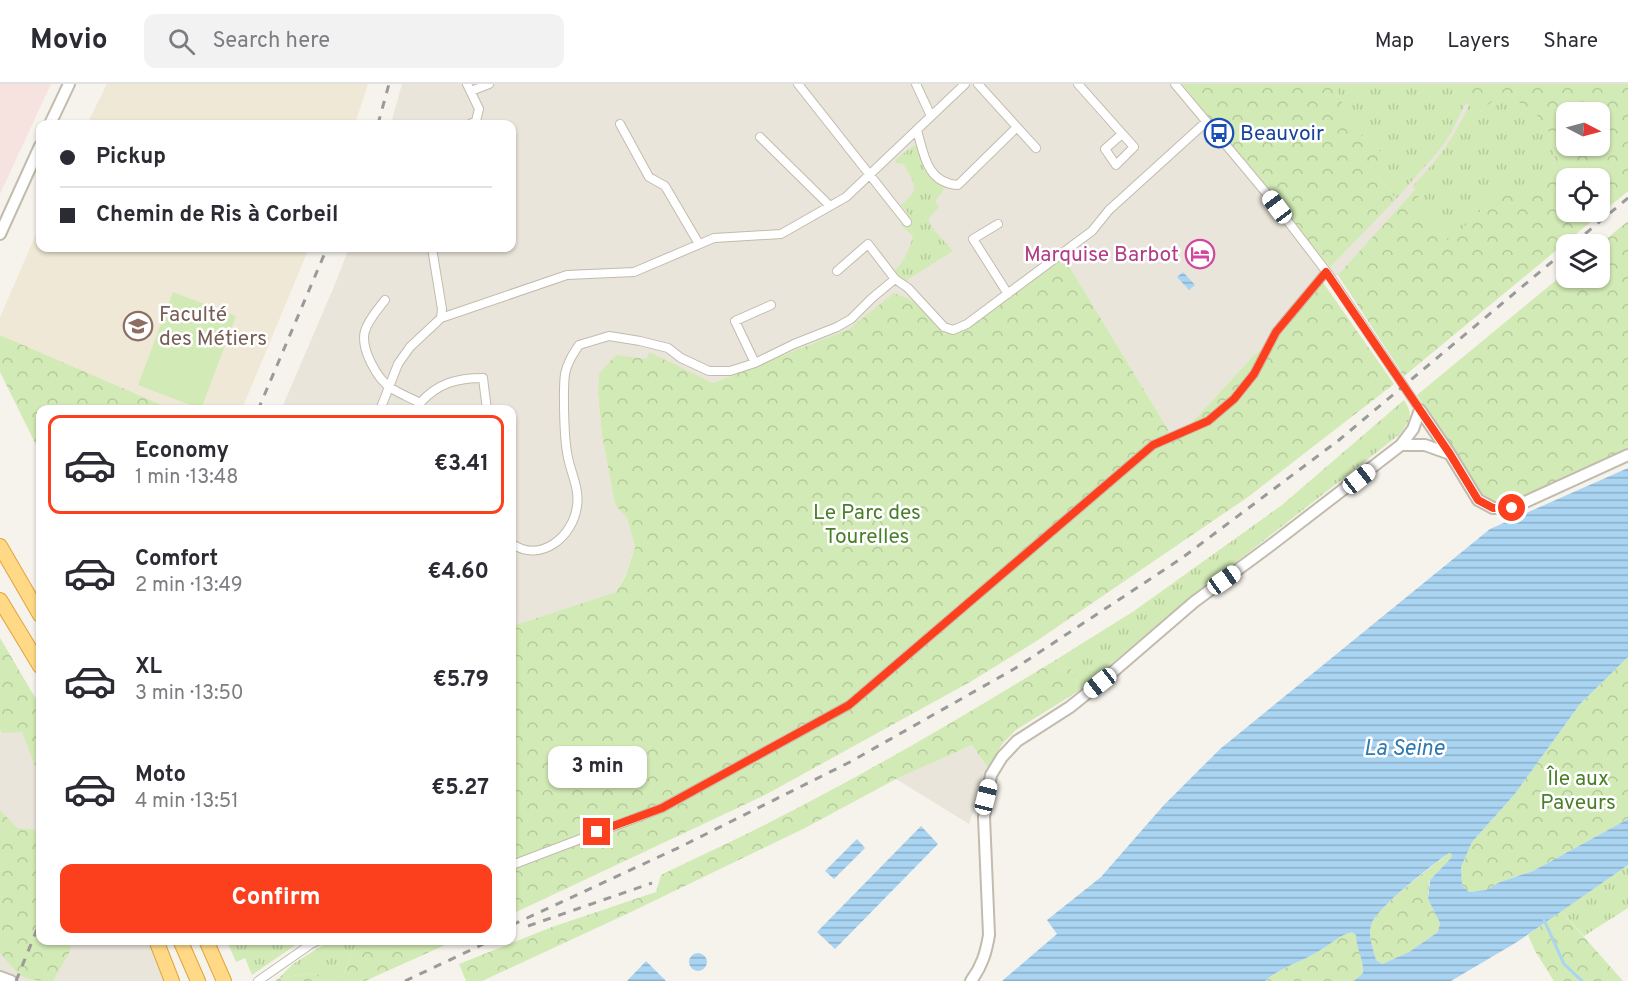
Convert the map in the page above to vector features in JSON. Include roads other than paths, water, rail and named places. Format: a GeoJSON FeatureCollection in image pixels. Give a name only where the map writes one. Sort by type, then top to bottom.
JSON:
{"type":"FeatureCollection","features":[{"type":"Feature","properties":{"kind":"highway"},"geometry":{"type":"LineString","coordinates":[[0,546],[36,608]]}},
{"type":"Feature","properties":{"kind":"highway"},"geometry":{"type":"LineString","coordinates":[[0,600],[36,659]]}},
{"type":"Feature","properties":{"kind":"highway"},"geometry":{"type":"LineString","coordinates":[[158,945],[172,981]]}},
{"type":"Feature","properties":{"kind":"highway"},"geometry":{"type":"LineString","coordinates":[[182,945],[198,981]]}},
{"type":"Feature","properties":{"kind":"highway"},"geometry":{"type":"LineString","coordinates":[[208,945],[224,981]]}},
{"type":"Feature","properties":{"kind":"street"},"geometry":{"type":"LineString","coordinates":[[52,120],[69,84]]}},
{"type":"Feature","properties":{"kind":"street"},"geometry":{"type":"LineString","coordinates":[[476,120],[479,109],[469,87],[489,84]]}},
{"type":"Feature","properties":{"kind":"street"},"geometry":{"type":"LineString","coordinates":[[798,84],[906,222]]}},
{"type":"Feature","properties":{"kind":"street"},"geometry":{"type":"LineString","coordinates":[[916,84],[931,116]]}},
{"type":"Feature","properties":{"kind":"street"},"geometry":{"type":"LineString","coordinates":[[382,405],[398,364],[410,347],[441,318],[567,276],[634,272],[714,238],[782,234],[846,197],[965,84]]}},
{"type":"Feature","properties":{"kind":"street"},"geometry":{"type":"LineString","coordinates":[[978,84],[1036,148]]}},
{"type":"Feature","properties":{"kind":"street"},"geometry":{"type":"LineString","coordinates":[[1078,84],[1122,134]]}},
{"type":"Feature","properties":{"kind":"street"},"geometry":{"type":"LineString","coordinates":[[1175,84],[1267,194],[1326,272],[1450,454],[1478,500],[1493,508],[1512,508],[1628,455]]}},
{"type":"Feature","properties":{"kind":"street"},"geometry":{"type":"LineString","coordinates":[[837,271],[868,244],[895,279],[908,288],[944,327],[953,330],[967,324],[1092,231],[1108,210],[1206,122]]}},
{"type":"Feature","properties":{"kind":"street"},"geometry":{"type":"LineString","coordinates":[[620,124],[649,177],[665,186],[699,244]]}},
{"type":"Feature","properties":{"kind":"street"},"geometry":{"type":"LineString","coordinates":[[917,130],[928,166],[935,178],[947,185],[958,185],[1017,127]]}},
{"type":"Feature","properties":{"kind":"street"},"geometry":{"type":"LineString","coordinates":[[760,137],[830,206]]}},
{"type":"Feature","properties":{"kind":"street"},"geometry":{"type":"LineString","coordinates":[[0,234],[36,155]]}},
{"type":"Feature","properties":{"kind":"street"},"geometry":{"type":"LineString","coordinates":[[998,225],[973,239],[1008,294]]}},
{"type":"Feature","properties":{"kind":"street"},"geometry":{"type":"LineString","coordinates":[[433,252],[442,309],[441,318]]}},
{"type":"Feature","properties":{"kind":"street"},"geometry":{"type":"LineString","coordinates":[[516,863],[662,808],[849,705],[1153,445],[1208,421],[1234,399],[1254,374],[1276,332],[1326,272]]}},
{"type":"Feature","properties":{"kind":"street"},"geometry":{"type":"LineString","coordinates":[[516,546],[528,552],[551,547],[561,540],[577,508],[578,496],[566,451],[565,375],[570,359],[579,345],[609,336],[640,341],[668,348],[681,358],[709,371],[730,371],[755,363],[851,319],[895,279]]}},
{"type":"Feature","properties":{"kind":"street"},"geometry":{"type":"LineString","coordinates":[[385,300],[364,332],[365,349],[371,363],[389,387],[419,405]]}},
{"type":"Feature","properties":{"kind":"street"},"geometry":{"type":"LineString","coordinates":[[755,363],[735,321],[771,305]]}},
{"type":"Feature","properties":{"kind":"street"},"geometry":{"type":"LineString","coordinates":[[422,405],[431,391],[463,378],[483,378],[486,405]]}},
{"type":"Feature","properties":{"kind":"street"},"geometry":{"type":"LineString","coordinates":[[970,981],[980,969],[987,951],[989,934],[984,817],[991,776],[1002,757],[1017,741],[1070,707],[1100,683],[1194,602],[1401,445],[1413,429],[1420,410]]}},
{"type":"Feature","properties":{"kind":"street"},"geometry":{"type":"LineString","coordinates":[[1401,445],[1425,445],[1450,454]]}},
{"type":"Feature","properties":{"kind":"street"},"geometry":{"type":"LineString","coordinates":[[258,981],[312,945]]}},
{"type":"Feature","properties":{"kind":"street"},"geometry":{"type":"LineString","coordinates":[[0,977],[11,981]]}},
{"type":"Feature","properties":{"kind":"water"},"geometry":{"type":"Polygon","coordinates":[[[1183,272],[1195,285],[1189,290],[1177,277],[1183,272]]]}},
{"type":"Feature","properties":{"kind":"water","name":"La Seine"},"geometry":{"type":"Polygon","coordinates":[[[1628,468],[1628,657],[1580,704],[1514,795],[1472,842],[1461,867],[1462,885],[1469,892],[1486,890],[1500,882],[1533,871],[1628,819],[1628,865],[1517,942],[1451,981],[1354,981],[1363,973],[1363,968],[1356,935],[1352,932],[1343,935],[1323,949],[1265,981],[1002,981],[1057,934],[1047,920],[1101,877],[1163,806],[1220,749],[1490,529],[1628,468]],[[1449,853],[1419,876],[1377,916],[1370,932],[1376,960],[1382,964],[1409,952],[1438,932],[1440,923],[1428,899],[1430,880],[1451,858],[1452,854],[1449,853]]]}},
{"type":"Feature","properties":{"kind":"water"},"geometry":{"type":"Polygon","coordinates":[[[921,826],[938,844],[835,949],[817,932],[921,826]]]}},
{"type":"Feature","properties":{"kind":"water"},"geometry":{"type":"Polygon","coordinates":[[[857,839],[865,848],[834,879],[825,871],[857,839]]]}},
{"type":"Feature","properties":{"kind":"water"},"geometry":{"type":"Polygon","coordinates":[[[694,953],[702,953],[707,958],[705,969],[694,971],[689,966],[689,958],[694,953]]]}},
{"type":"Feature","properties":{"kind":"water"},"geometry":{"type":"Polygon","coordinates":[[[646,961],[666,981],[627,981],[646,961]]]}},
{"type":"Feature","properties":{"kind":"waterway"},"geometry":{"type":"LineString","coordinates":[[1544,920],[1564,964],[1582,981]]}},
{"type":"Feature","properties":{"kind":"railway"},"geometry":{"type":"LineString","coordinates":[[379,120],[389,84]]}},
{"type":"Feature","properties":{"kind":"railway"},"geometry":{"type":"LineString","coordinates":[[1585,234],[1628,198]]}},
{"type":"Feature","properties":{"kind":"railway"},"geometry":{"type":"LineString","coordinates":[[260,405],[325,252]]}},
{"type":"Feature","properties":{"kind":"railway"},"geometry":{"type":"LineString","coordinates":[[516,923],[680,847],[850,762],[1014,669],[1182,558],[1339,440],[1556,258]]}},
{"type":"Feature","properties":{"kind":"railway"},"geometry":{"type":"LineString","coordinates":[[528,926],[652,883]]}},
{"type":"Feature","properties":{"kind":"railway"},"geometry":{"type":"LineString","coordinates":[[16,981],[36,932]]}},
{"type":"Feature","properties":{"kind":"railway"},"geometry":{"type":"LineString","coordinates":[[405,981],[481,945]]}},
{"type":"Feature","properties":{"kind":"place","name":"Beauvoir"},"geometry":{"type":"Point","coordinates":[1219,133]}},
{"type":"Feature","properties":{"kind":"place","name":"Marquise Barbot"},"geometry":{"type":"Point","coordinates":[1200,254]}},
{"type":"Feature","properties":{"kind":"place","name":"Faculté des Métiers"},"geometry":{"type":"Point","coordinates":[138,326]}},
{"type":"Feature","properties":{"kind":"park label","name":"Le Parc des Tourelles"},"geometry":{"type":"Point","coordinates":[867,524]}},
{"type":"Feature","properties":{"kind":"park label","name":"Île aux Paveurs"},"geometry":{"type":"Point","coordinates":[1578,790]}}]}
